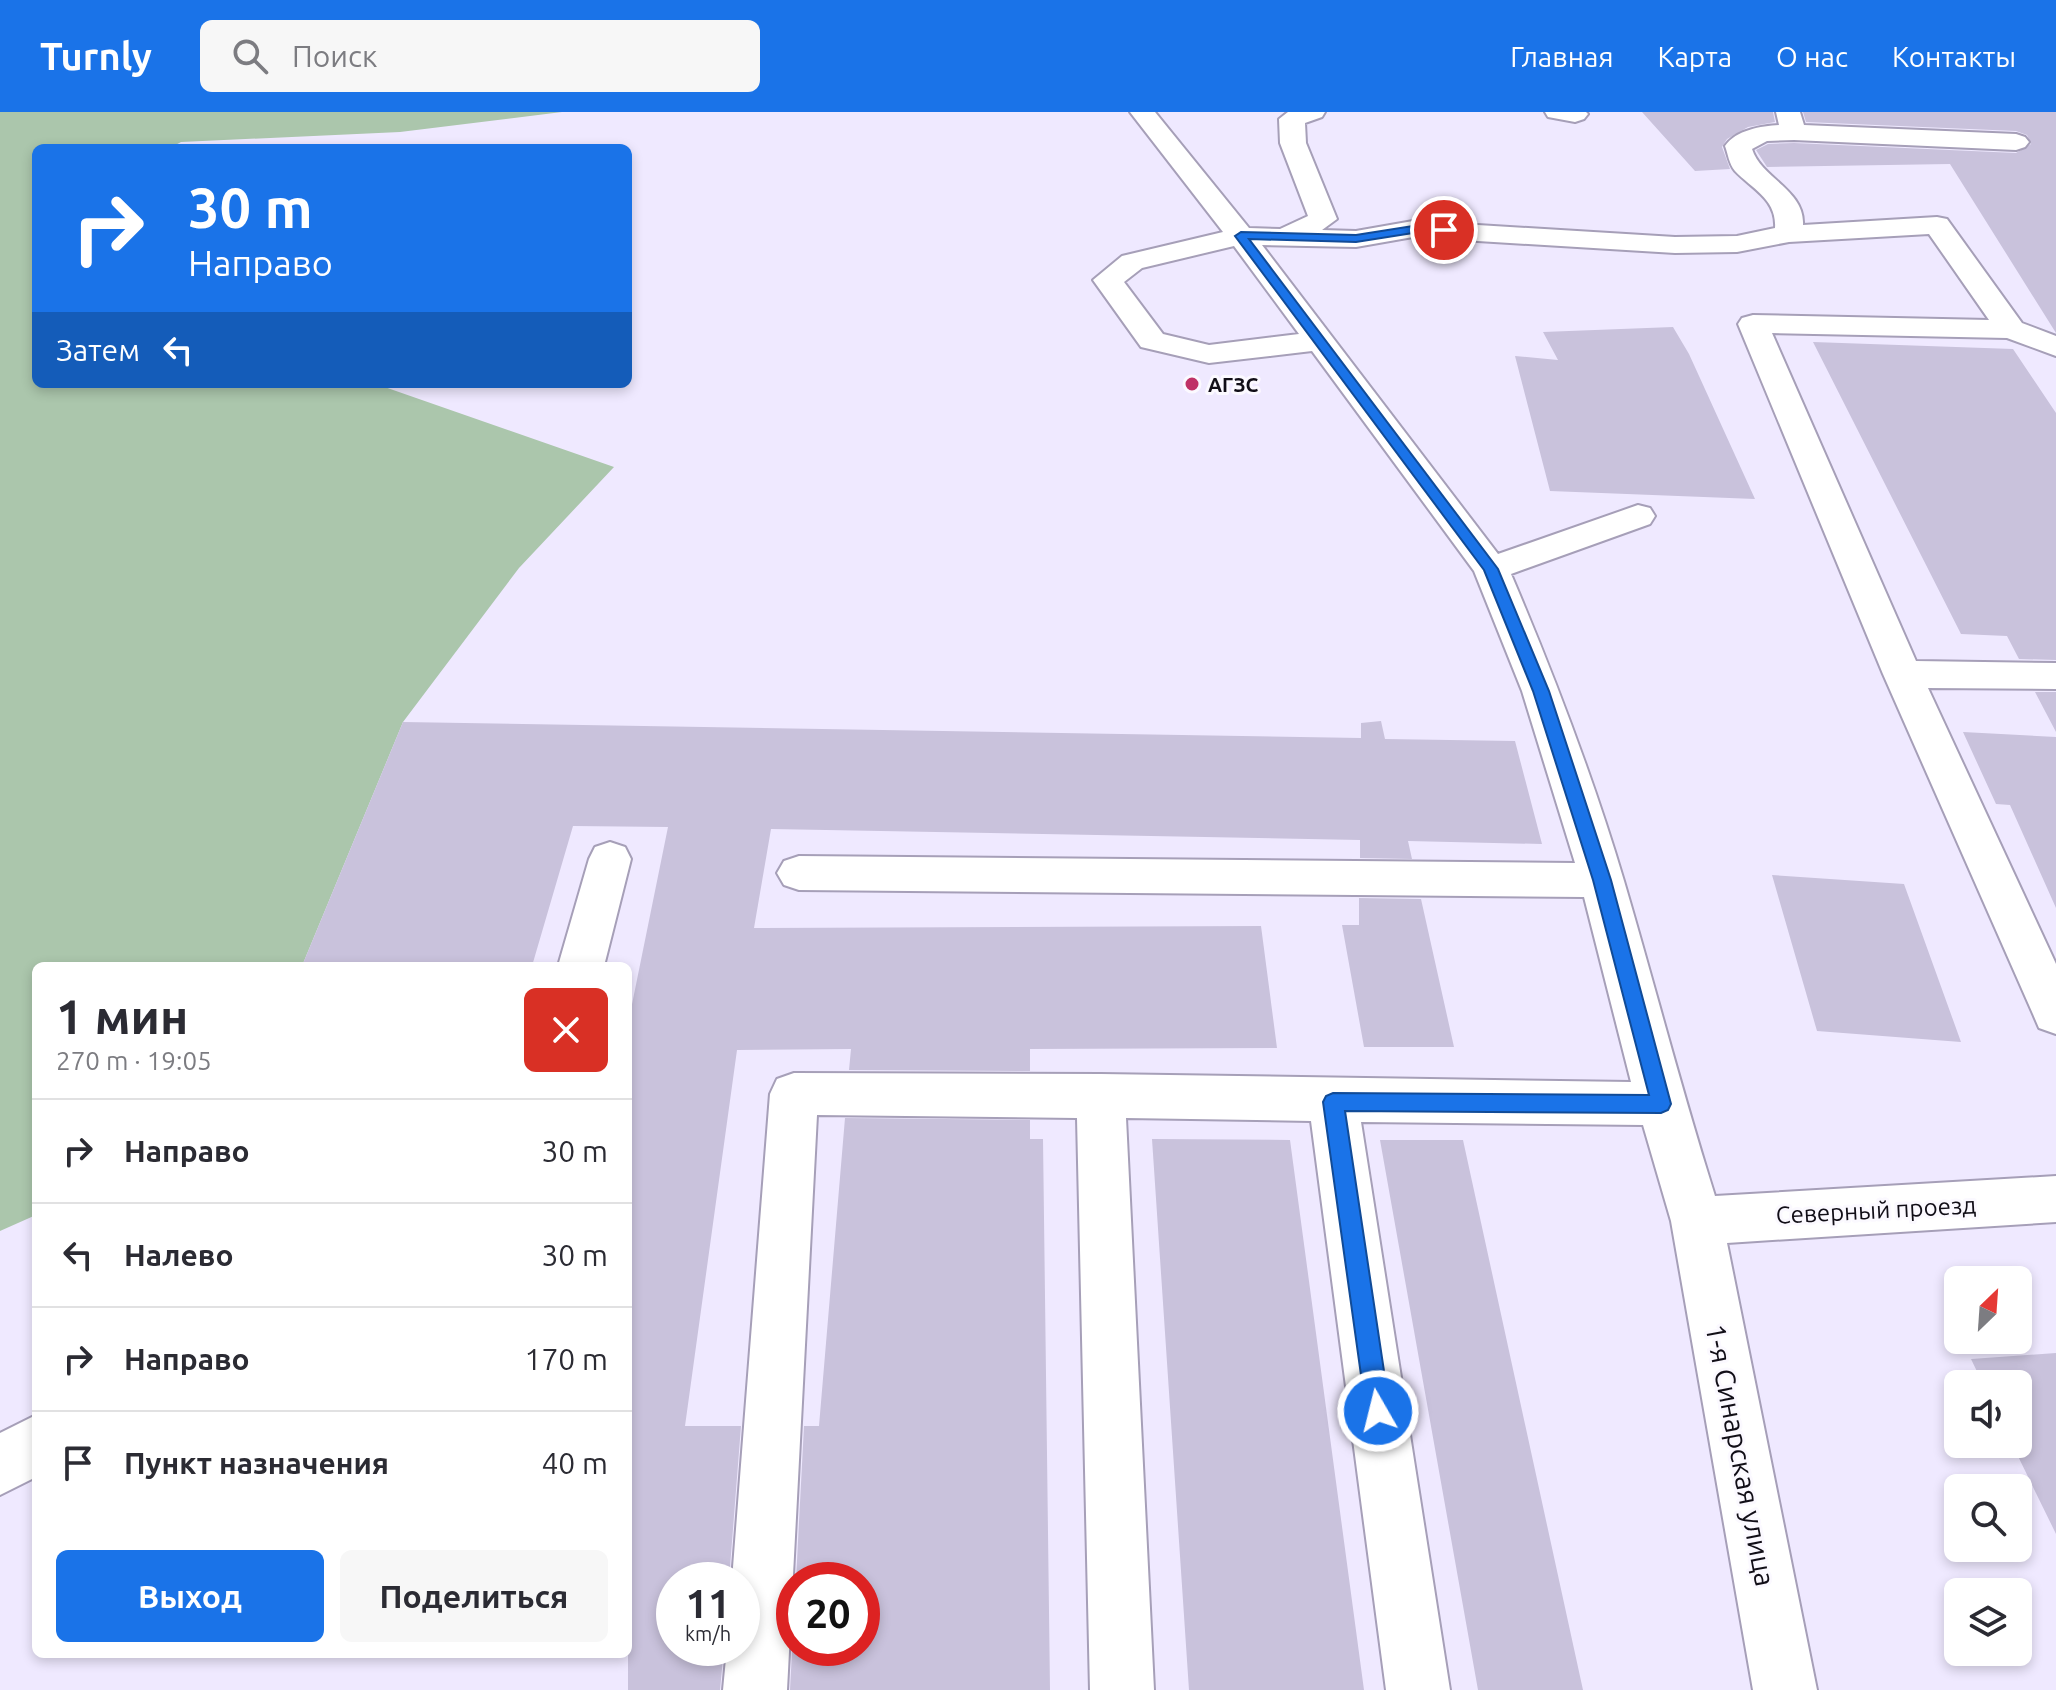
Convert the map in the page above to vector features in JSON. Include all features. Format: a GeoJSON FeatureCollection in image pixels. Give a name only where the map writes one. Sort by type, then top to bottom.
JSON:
{"type":"FeatureCollection","features":[{"type":"Feature","properties":{"kind":"street","name":"1-я Синарская улица"},"geometry":{"type":"LineString","coordinates":[[1142,112],[1241,236],[1491,569],[1541,691],[1602,880],[1661,1104],[1697,1221],[1785,1690]]}},
{"type":"Feature","properties":{"kind":"street"},"geometry":{"type":"LineString","coordinates":[[1289,235],[1323,219],[1293,143],[1297,114]]}},
{"type":"Feature","properties":{"kind":"street"},"geometry":{"type":"LineString","coordinates":[[1789,234],[1790,217],[1784,204],[1744,165],[1738,146],[1791,122],[2016,142]]}},
{"type":"Feature","properties":{"kind":"street"},"geometry":{"type":"LineString","coordinates":[[1320,341],[1209,354],[1152,341],[1108,280],[1132,262],[1241,236],[1356,239],[1413,229],[1675,245],[1737,244],[1789,234],[1937,225],[2011,329]]}},
{"type":"Feature","properties":{"kind":"street"},"geometry":{"type":"LineString","coordinates":[[2056,347],[2011,329],[1753,324],[1902,674],[2056,1014]]}},
{"type":"Feature","properties":{"kind":"street"},"geometry":{"type":"LineString","coordinates":[[1491,569],[1638,516]]}},
{"type":"Feature","properties":{"kind":"street"},"geometry":{"type":"LineString","coordinates":[[1902,674],[2056,676]]}},
{"type":"Feature","properties":{"kind":"street"},"geometry":{"type":"LineString","coordinates":[[582,962],[610,859]]}},
{"type":"Feature","properties":{"kind":"street"},"geometry":{"type":"LineString","coordinates":[[799,873],[1602,880]]}},
{"type":"Feature","properties":{"kind":"street"},"geometry":{"type":"LineString","coordinates":[[755,1690],[794,1094],[1101,1095],[1333,1102],[1661,1104]]}},
{"type":"Feature","properties":{"kind":"street"},"geometry":{"type":"LineString","coordinates":[[1101,1095],[1122,1690]]}},
{"type":"Feature","properties":{"kind":"street"},"geometry":{"type":"LineString","coordinates":[[1333,1102],[1418,1690]]}},
{"type":"Feature","properties":{"kind":"street","name":"Северный проезд"},"geometry":{"type":"LineString","coordinates":[[1697,1221],[2056,1199]]}},
{"type":"Feature","properties":{"kind":"street"},"geometry":{"type":"LineString","coordinates":[[0,1466],[32,1446]]}},
{"type":"Feature","properties":{"kind":"green space"},"geometry":{"type":"Polygon","coordinates":[[[0,112],[562,112],[400,132],[177,144],[32,144],[32,388],[387,388],[614,467],[519,568],[403,722],[304,962],[32,962],[32,1217],[0,1231],[0,112]]]}},
{"type":"Feature","properties":{"kind":"building"},"geometry":{"type":"Polygon","coordinates":[[[1642,112],[1773,112],[1775,122],[1748,127],[1727,139],[1722,147],[1730,169],[1695,171],[1642,112]]]}},
{"type":"Feature","properties":{"kind":"building"},"geometry":{"type":"Polygon","coordinates":[[[1803,112],[2056,112],[2056,333],[1950,164],[1767,167],[1756,150],[1768,144],[1794,143],[2016,153],[2031,144],[2027,135],[2016,131],[1806,122],[1803,112]]]}},
{"type":"Feature","properties":{"kind":"building"},"geometry":{"type":"Polygon","coordinates":[[[1673,327],[1689,354],[1755,499],[1550,491],[1515,356],[1558,360],[1543,332],[1673,327]]]}},
{"type":"Feature","properties":{"kind":"building"},"geometry":{"type":"Polygon","coordinates":[[[1813,342],[2013,349],[2056,413],[2056,660],[2019,659],[2007,636],[1961,634],[1813,342]]]}},
{"type":"Feature","properties":{"kind":"building"},"geometry":{"type":"Polygon","coordinates":[[[2035,692],[2056,692],[2056,732],[2035,692]]]}},
{"type":"Feature","properties":{"kind":"building"},"geometry":{"type":"Polygon","coordinates":[[[1381,721],[1385,739],[1515,741],[1542,844],[1408,841],[1412,859],[1360,858],[1360,840],[771,829],[754,928],[1261,926],[1277,1048],[1030,1049],[1030,1071],[849,1070],[851,1049],[737,1050],[685,1426],[741,1426],[730,1562],[656,1562],[656,1666],[722,1666],[720,1690],[628,1690],[628,1658],[632,1658],[632,1004],[668,827],[573,826],[533,962],[304,962],[403,722],[1361,738],[1361,723],[1381,721]]]}},
{"type":"Feature","properties":{"kind":"building"},"geometry":{"type":"Polygon","coordinates":[[[1963,732],[2056,737],[2056,908],[2010,805],[1996,804],[1963,732]]]}},
{"type":"Feature","properties":{"kind":"building"},"geometry":{"type":"Polygon","coordinates":[[[1772,875],[1904,884],[1961,1042],[1817,1031],[1772,875]]]}},
{"type":"Feature","properties":{"kind":"building"},"geometry":{"type":"Polygon","coordinates":[[[1359,898],[1421,899],[1454,1047],[1364,1047],[1342,925],[1359,925],[1359,898]]]}},
{"type":"Feature","properties":{"kind":"building"},"geometry":{"type":"Polygon","coordinates":[[[845,1118],[1030,1120],[1030,1139],[1043,1139],[1050,1690],[790,1690],[791,1666],[880,1666],[880,1562],[797,1562],[804,1426],[819,1426],[845,1118]]]}},
{"type":"Feature","properties":{"kind":"building"},"geometry":{"type":"Polygon","coordinates":[[[1152,1139],[1290,1140],[1364,1690],[1189,1690],[1152,1139]]]}},
{"type":"Feature","properties":{"kind":"building"},"geometry":{"type":"Polygon","coordinates":[[[1380,1140],[1463,1140],[1583,1690],[1478,1690],[1380,1140]]]}},
{"type":"Feature","properties":{"kind":"building"},"geometry":{"type":"Polygon","coordinates":[[[2056,1353],[2056,1534],[2032,1485],[2032,1474],[2027,1474],[2019,1458],[2032,1458],[2032,1370],[1976,1370],[1971,1359],[2056,1353]]]}},
{"type":"Feature","properties":{"kind":"place","name":"АГЗС"},"geometry":{"type":"Point","coordinates":[1192,384]}},
{"type":"Feature","properties":{"kind":"route"},"geometry":{"type":"LineString","coordinates":[[1378,1411],[1333,1102],[1661,1104],[1602,880],[1541,691],[1491,569],[1241,236],[1356,239],[1413,229],[1444,230]]}}]}
